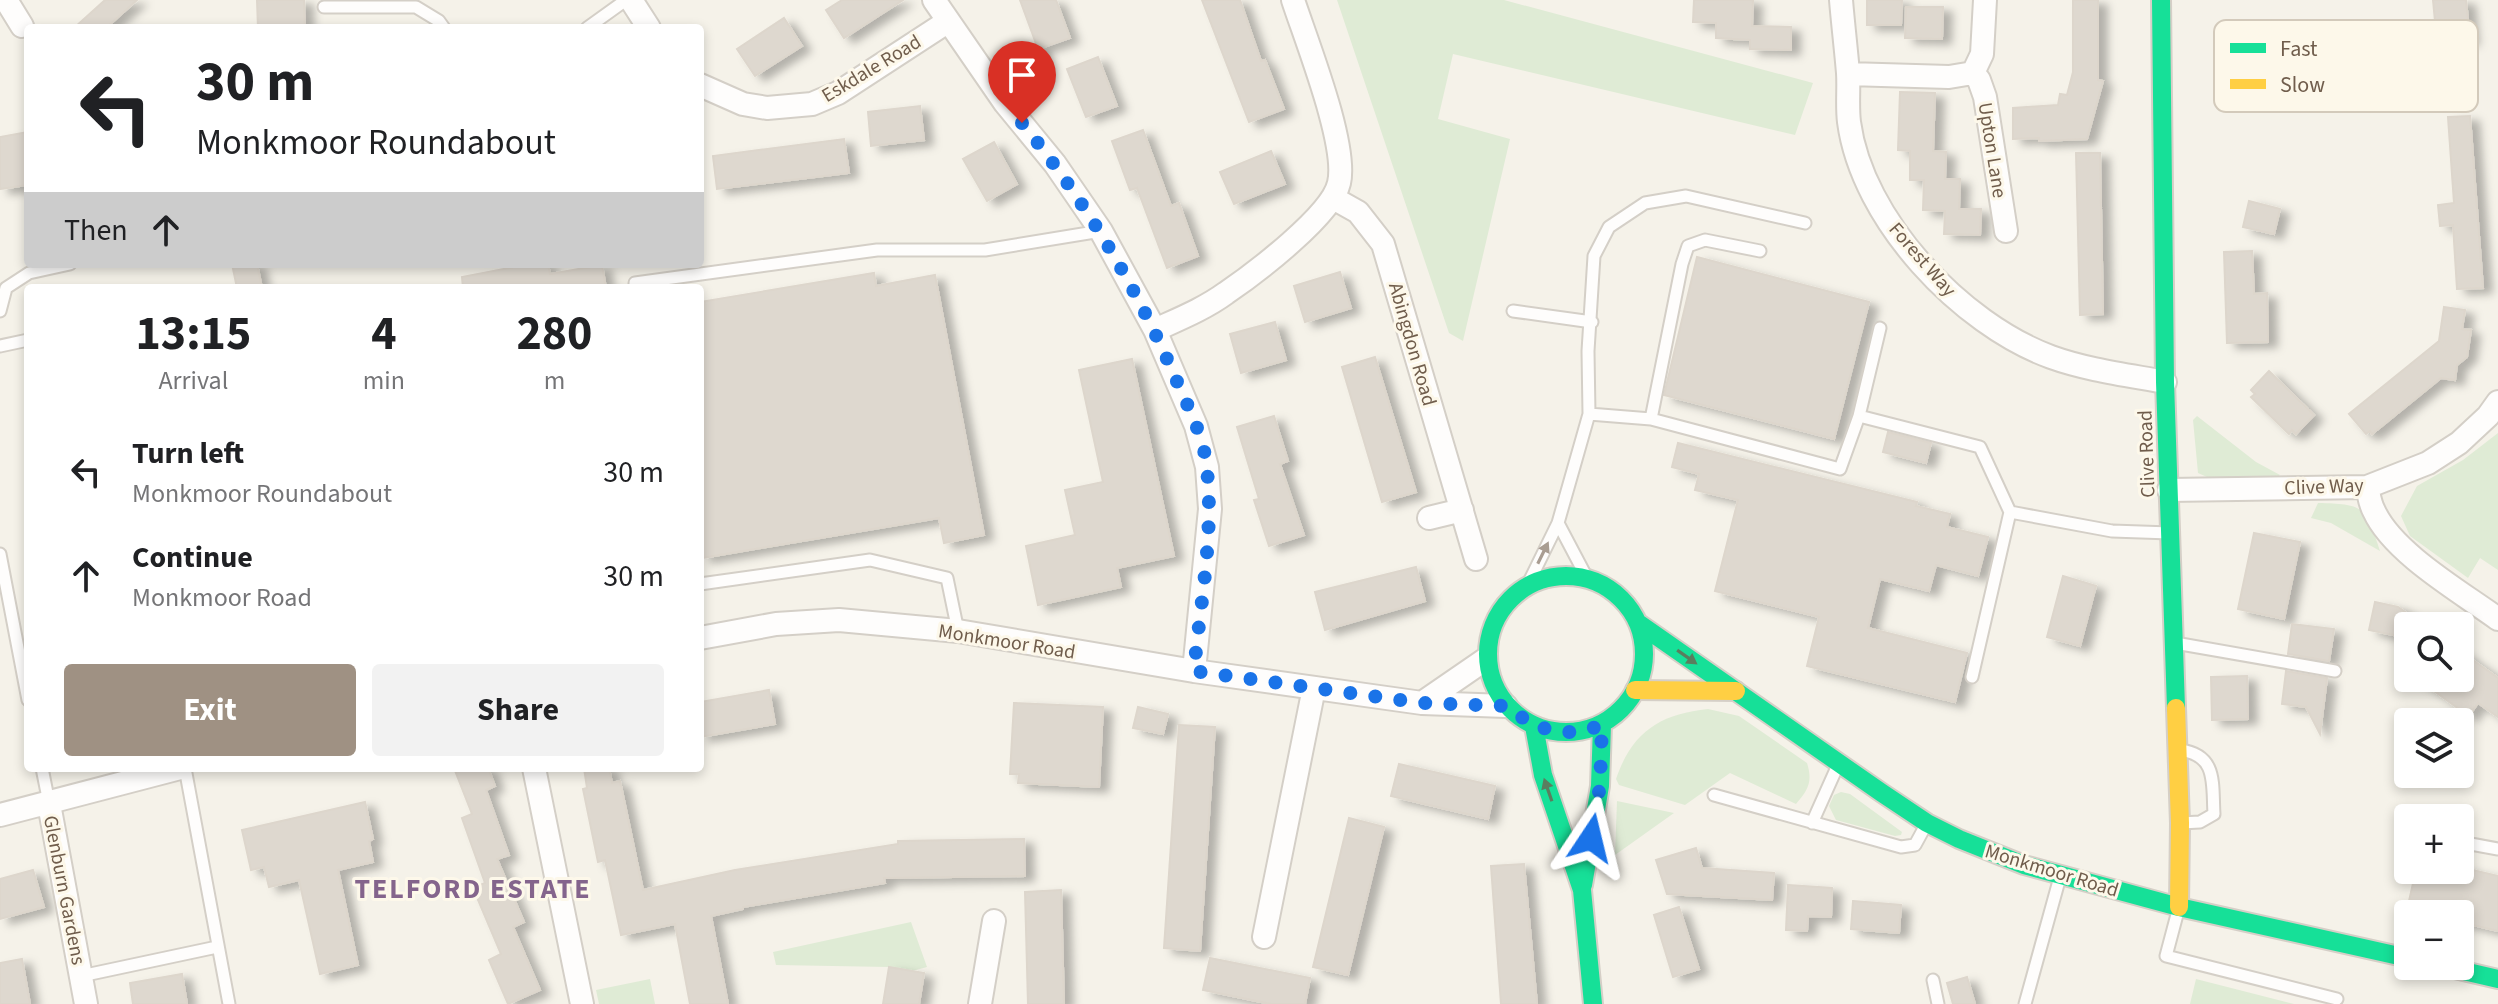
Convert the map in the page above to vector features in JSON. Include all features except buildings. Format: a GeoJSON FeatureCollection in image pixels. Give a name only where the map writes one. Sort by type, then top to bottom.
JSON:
{"type":"FeatureCollection","features":[{"type":"Feature","properties":{"kind":"street"},"geometry":{"type":"LineString","coordinates":[[6,0],[22,26]]}},
{"type":"Feature","properties":{"kind":"street"},"geometry":{"type":"LineString","coordinates":[[629,0],[646,24]]}},
{"type":"Feature","properties":{"kind":"street"},"geometry":{"type":"LineString","coordinates":[[934,0],[1005,103],[1055,164],[1101,231],[1155,330],[1196,426],[1207,467],[1210,509],[1194,671]]}},
{"type":"Feature","properties":{"kind":"street"},"geometry":{"type":"LineString","coordinates":[[1155,330],[1225,294],[1307,227],[1333,198],[1339,182],[1337,142],[1293,0]]}},
{"type":"Feature","properties":{"kind":"street","name":"Forest Way"},"geometry":{"type":"LineString","coordinates":[[1841,0],[1849,122],[1873,196],[1897,232],[1968,310],[2011,340],[2052,358],[2165,382]]}},
{"type":"Feature","properties":{"kind":"street"},"geometry":{"type":"LineString","coordinates":[[1848,74],[1949,77],[1973,73],[1982,54],[1985,0]]}},
{"type":"Feature","properties":{"kind":"street","name":"Clive Road"},"geometry":{"type":"LineString","coordinates":[[2161,0],[2165,382],[2180,823],[2179,907]]}},
{"type":"Feature","properties":{"kind":"street","name":"Eskdale Road"},"geometry":{"type":"LineString","coordinates":[[704,87],[743,104],[767,108],[812,104],[838,93],[947,22]]}},
{"type":"Feature","properties":{"kind":"street","name":"Upton Lane"},"geometry":{"type":"LineString","coordinates":[[1973,73],[1985,97],[2006,231]]}},
{"type":"Feature","properties":{"kind":"street","name":"Abingdon Road"},"geometry":{"type":"LineString","coordinates":[[1333,198],[1358,212],[1383,244],[1476,559]]}},
{"type":"Feature","properties":{"kind":"street","name":"Clive Way"},"geometry":{"type":"LineString","coordinates":[[2169,490],[2367,487],[2418,467],[2448,450],[2488,416],[2498,402]]}},
{"type":"Feature","properties":{"kind":"street"},"geometry":{"type":"LineString","coordinates":[[2367,487],[2373,510],[2385,531],[2408,553],[2498,619]]}},
{"type":"Feature","properties":{"kind":"street"},"geometry":{"type":"LineString","coordinates":[[1429,518],[1462,510]]}},
{"type":"Feature","properties":{"kind":"street"},"geometry":{"type":"LineString","coordinates":[[1560,575],[1587,578],[1612,590],[1623,600],[1638,623],[1644,648],[1641,676],[1635,690],[1617,713],[1602,725],[1581,732],[1561,732],[1534,726],[1506,706],[1491,679],[1486,659],[1489,633],[1507,600],[1528,584],[1560,575]]}},
{"type":"Feature","properties":{"kind":"street","name":"Monkmoor Road"},"geometry":{"type":"LineString","coordinates":[[704,637],[776,624],[839,620],[958,631],[1194,671],[1422,703],[1506,706]]}},
{"type":"Feature","properties":{"kind":"street","name":"Monkmoor Road"},"geometry":{"type":"LineString","coordinates":[[1638,623],[1927,823],[1959,839],[2024,865],[2179,907],[2394,955]]}},
{"type":"Feature","properties":{"kind":"street"},"geometry":{"type":"LineString","coordinates":[[1422,703],[1486,659]]}},
{"type":"Feature","properties":{"kind":"street"},"geometry":{"type":"LineString","coordinates":[[1264,937],[1314,688]]}},
{"type":"Feature","properties":{"kind":"street"},"geometry":{"type":"LineString","coordinates":[[1635,690],[1736,691]]}},
{"type":"Feature","properties":{"kind":"street"},"geometry":{"type":"LineString","coordinates":[[1582,890],[1600,786],[1602,725]]}},
{"type":"Feature","properties":{"kind":"street"},"geometry":{"type":"LineString","coordinates":[[1534,726],[1543,775],[1582,890],[1593,1004]]}},
{"type":"Feature","properties":{"kind":"street"},"geometry":{"type":"LineString","coordinates":[[0,815],[167,772]]}},
{"type":"Feature","properties":{"kind":"street"},"geometry":{"type":"LineString","coordinates":[[535,772],[582,1004]]}},
{"type":"Feature","properties":{"kind":"street","name":"Glenburn Gardens"},"geometry":{"type":"LineString","coordinates":[[49,804],[86,1004]]}},
{"type":"Feature","properties":{"kind":"street"},"geometry":{"type":"LineString","coordinates":[[980,1004],[994,921]]}},
{"type":"Feature","properties":{"kind":"street"},"geometry":{"type":"LineString","coordinates":[[2474,973],[2498,979]]}},
{"type":"Feature","properties":{"kind":"lane"},"geometry":{"type":"LineString","coordinates":[[593,24],[629,0]]}},
{"type":"Feature","properties":{"kind":"lane"},"geometry":{"type":"LineString","coordinates":[[324,7],[416,7],[441,24]]}},
{"type":"Feature","properties":{"kind":"lane"},"geometry":{"type":"LineString","coordinates":[[1528,584],[1558,523],[1589,414],[1588,351],[1594,256],[1609,227],[1645,203],[1686,196],[1805,223]]}},
{"type":"Feature","properties":{"kind":"lane"},"geometry":{"type":"LineString","coordinates":[[635,284],[877,250],[985,250],[1101,231]]}},
{"type":"Feature","properties":{"kind":"lane"},"geometry":{"type":"LineString","coordinates":[[1651,419],[1688,246],[1705,240],[1760,251]]}},
{"type":"Feature","properties":{"kind":"lane"},"geometry":{"type":"LineString","coordinates":[[0,311],[6,288],[29,273],[52,268]]}},
{"type":"Feature","properties":{"kind":"lane"},"geometry":{"type":"LineString","coordinates":[[1513,311],[1592,322]]}},
{"type":"Feature","properties":{"kind":"lane"},"geometry":{"type":"LineString","coordinates":[[1589,414],[1651,419],[1840,469],[1859,416],[1880,328]]}},
{"type":"Feature","properties":{"kind":"lane"},"geometry":{"type":"LineString","coordinates":[[0,346],[24,341]]}},
{"type":"Feature","properties":{"kind":"lane"},"geometry":{"type":"LineString","coordinates":[[1859,416],[1980,447],[2010,512],[1972,677]]}},
{"type":"Feature","properties":{"kind":"lane"},"geometry":{"type":"LineString","coordinates":[[2010,512],[2112,531],[2171,533]]}},
{"type":"Feature","properties":{"kind":"lane"},"geometry":{"type":"LineString","coordinates":[[1558,523],[1587,578]]}},
{"type":"Feature","properties":{"kind":"lane"},"geometry":{"type":"LineString","coordinates":[[0,554],[24,679]]}},
{"type":"Feature","properties":{"kind":"lane"},"geometry":{"type":"LineString","coordinates":[[704,583],[870,560],[947,578],[958,631]]}},
{"type":"Feature","properties":{"kind":"lane"},"geometry":{"type":"LineString","coordinates":[[2174,643],[2335,671]]}},
{"type":"Feature","properties":{"kind":"lane"},"geometry":{"type":"LineString","coordinates":[[2177,750],[2197,753],[2210,767],[2214,814],[2200,822],[2180,823]]}},
{"type":"Feature","properties":{"kind":"lane"},"geometry":{"type":"LineString","coordinates":[[1812,823],[1839,762]]}},
{"type":"Feature","properties":{"kind":"lane"},"geometry":{"type":"LineString","coordinates":[[43,772],[49,804]]}},
{"type":"Feature","properties":{"kind":"lane"},"geometry":{"type":"LineString","coordinates":[[183,772],[229,1004]]}},
{"type":"Feature","properties":{"kind":"lane"},"geometry":{"type":"LineString","coordinates":[[1714,795],[1901,847],[1915,845],[1927,823]]}},
{"type":"Feature","properties":{"kind":"lane"},"geometry":{"type":"LineString","coordinates":[[2474,845],[2498,849]]}},
{"type":"Feature","properties":{"kind":"lane"},"geometry":{"type":"LineString","coordinates":[[2025,1004],[2060,875]]}},
{"type":"Feature","properties":{"kind":"lane"},"geometry":{"type":"LineString","coordinates":[[2179,907],[2166,956],[2337,999]]}},
{"type":"Feature","properties":{"kind":"lane","name":"Glenburn Gardens"},"geometry":{"type":"LineString","coordinates":[[81,976],[217,947]]}},
{"type":"Feature","properties":{"kind":"lane"},"geometry":{"type":"LineString","coordinates":[[1933,980],[1938,1004]]}},
{"type":"Feature","properties":{"kind":"green space"},"geometry":{"type":"Polygon","coordinates":[[[1337,0],[1504,0],[1813,83],[1795,135],[1453,54],[1438,119],[1510,139],[1463,341],[1449,333],[1337,0]]]}},
{"type":"Feature","properties":{"kind":"green space"},"geometry":{"type":"Polygon","coordinates":[[[2197,416],[2256,462],[2280,475],[2276,478],[2216,481],[2198,473],[2193,420],[2197,416]]]}},
{"type":"Feature","properties":{"kind":"green space"},"geometry":{"type":"Polygon","coordinates":[[[2498,433],[2498,570],[2480,558],[2468,578],[2410,536],[2401,516],[2417,486],[2463,460],[2498,433]]]}},
{"type":"Feature","properties":{"kind":"green space"},"geometry":{"type":"Polygon","coordinates":[[[2318,503],[2346,505],[2361,511],[2371,525],[2380,551],[2331,523],[2311,518],[2318,503]]]}},
{"type":"Feature","properties":{"kind":"green space"},"geometry":{"type":"Polygon","coordinates":[[[1708,709],[1739,716],[1807,763],[1810,775],[1808,785],[1796,804],[1730,773],[1685,805],[1619,785],[1616,779],[1630,749],[1650,728],[1676,715],[1708,709]]]}},
{"type":"Feature","properties":{"kind":"green space"},"geometry":{"type":"Polygon","coordinates":[[[1841,792],[1850,794],[1902,832],[1901,835],[1836,820],[1829,806],[1834,795],[1841,792]]]}},
{"type":"Feature","properties":{"kind":"green space"},"geometry":{"type":"Polygon","coordinates":[[[1617,801],[1674,813],[1615,855],[1617,801]]]}},
{"type":"Feature","properties":{"kind":"green space"},"geometry":{"type":"Polygon","coordinates":[[[911,922],[927,967],[912,971],[889,967],[776,965],[773,952],[911,922]]]}},
{"type":"Feature","properties":{"kind":"green space"},"geometry":{"type":"Polygon","coordinates":[[[650,979],[655,1004],[599,1004],[596,990],[650,979]]]}},
{"type":"Feature","properties":{"kind":"green space"},"geometry":{"type":"Polygon","coordinates":[[[2196,979],[2294,1004],[2190,1004],[2196,979]]]}},
{"type":"Feature","properties":{"kind":"traffic: fast"},"geometry":{"type":"LineString","coordinates":[[2161,0],[2165,382],[2176,708]]}},
{"type":"Feature","properties":{"kind":"traffic: fast"},"geometry":{"type":"LineString","coordinates":[[1566,576],[1596,582],[1621,599],[1638,624],[1644,654],[1638,684],[1621,709],[1596,726],[1566,732],[1536,726],[1511,709],[1494,684],[1488,654],[1494,624],[1511,599],[1536,582],[1566,576]]}},
{"type":"Feature","properties":{"kind":"traffic: fast"},"geometry":{"type":"LineString","coordinates":[[1638,623],[1882,793],[1927,823],[1959,839],[2024,865],[2179,907],[2394,955]]}},
{"type":"Feature","properties":{"kind":"traffic: fast"},"geometry":{"type":"LineString","coordinates":[[1583,885],[1600,786],[1602,725]]}},
{"type":"Feature","properties":{"kind":"traffic: fast"},"geometry":{"type":"LineString","coordinates":[[1534,726],[1543,775],[1582,890],[1593,1004]]}},
{"type":"Feature","properties":{"kind":"traffic: fast"},"geometry":{"type":"LineString","coordinates":[[2474,973],[2498,979]]}},
{"type":"Feature","properties":{"kind":"traffic: slow"},"geometry":{"type":"LineString","coordinates":[[1635,690],[1736,691]]}},
{"type":"Feature","properties":{"kind":"traffic: slow"},"geometry":{"type":"LineString","coordinates":[[2176,708],[2179,907]]}},
{"type":"Feature","properties":{"kind":"district","name":"TELFORD ESTATE"},"geometry":{"type":"Point","coordinates":[473,888]}},
{"type":"Feature","properties":{"kind":"route"},"geometry":{"type":"LineString","coordinates":[[1022,123],[1055,164],[1101,231],[1155,330],[1196,426],[1207,467],[1210,509],[1194,671],[1422,703],[1506,706],[1534,726],[1561,732],[1581,732],[1602,725],[1600,786],[1591,838]]}}]}
